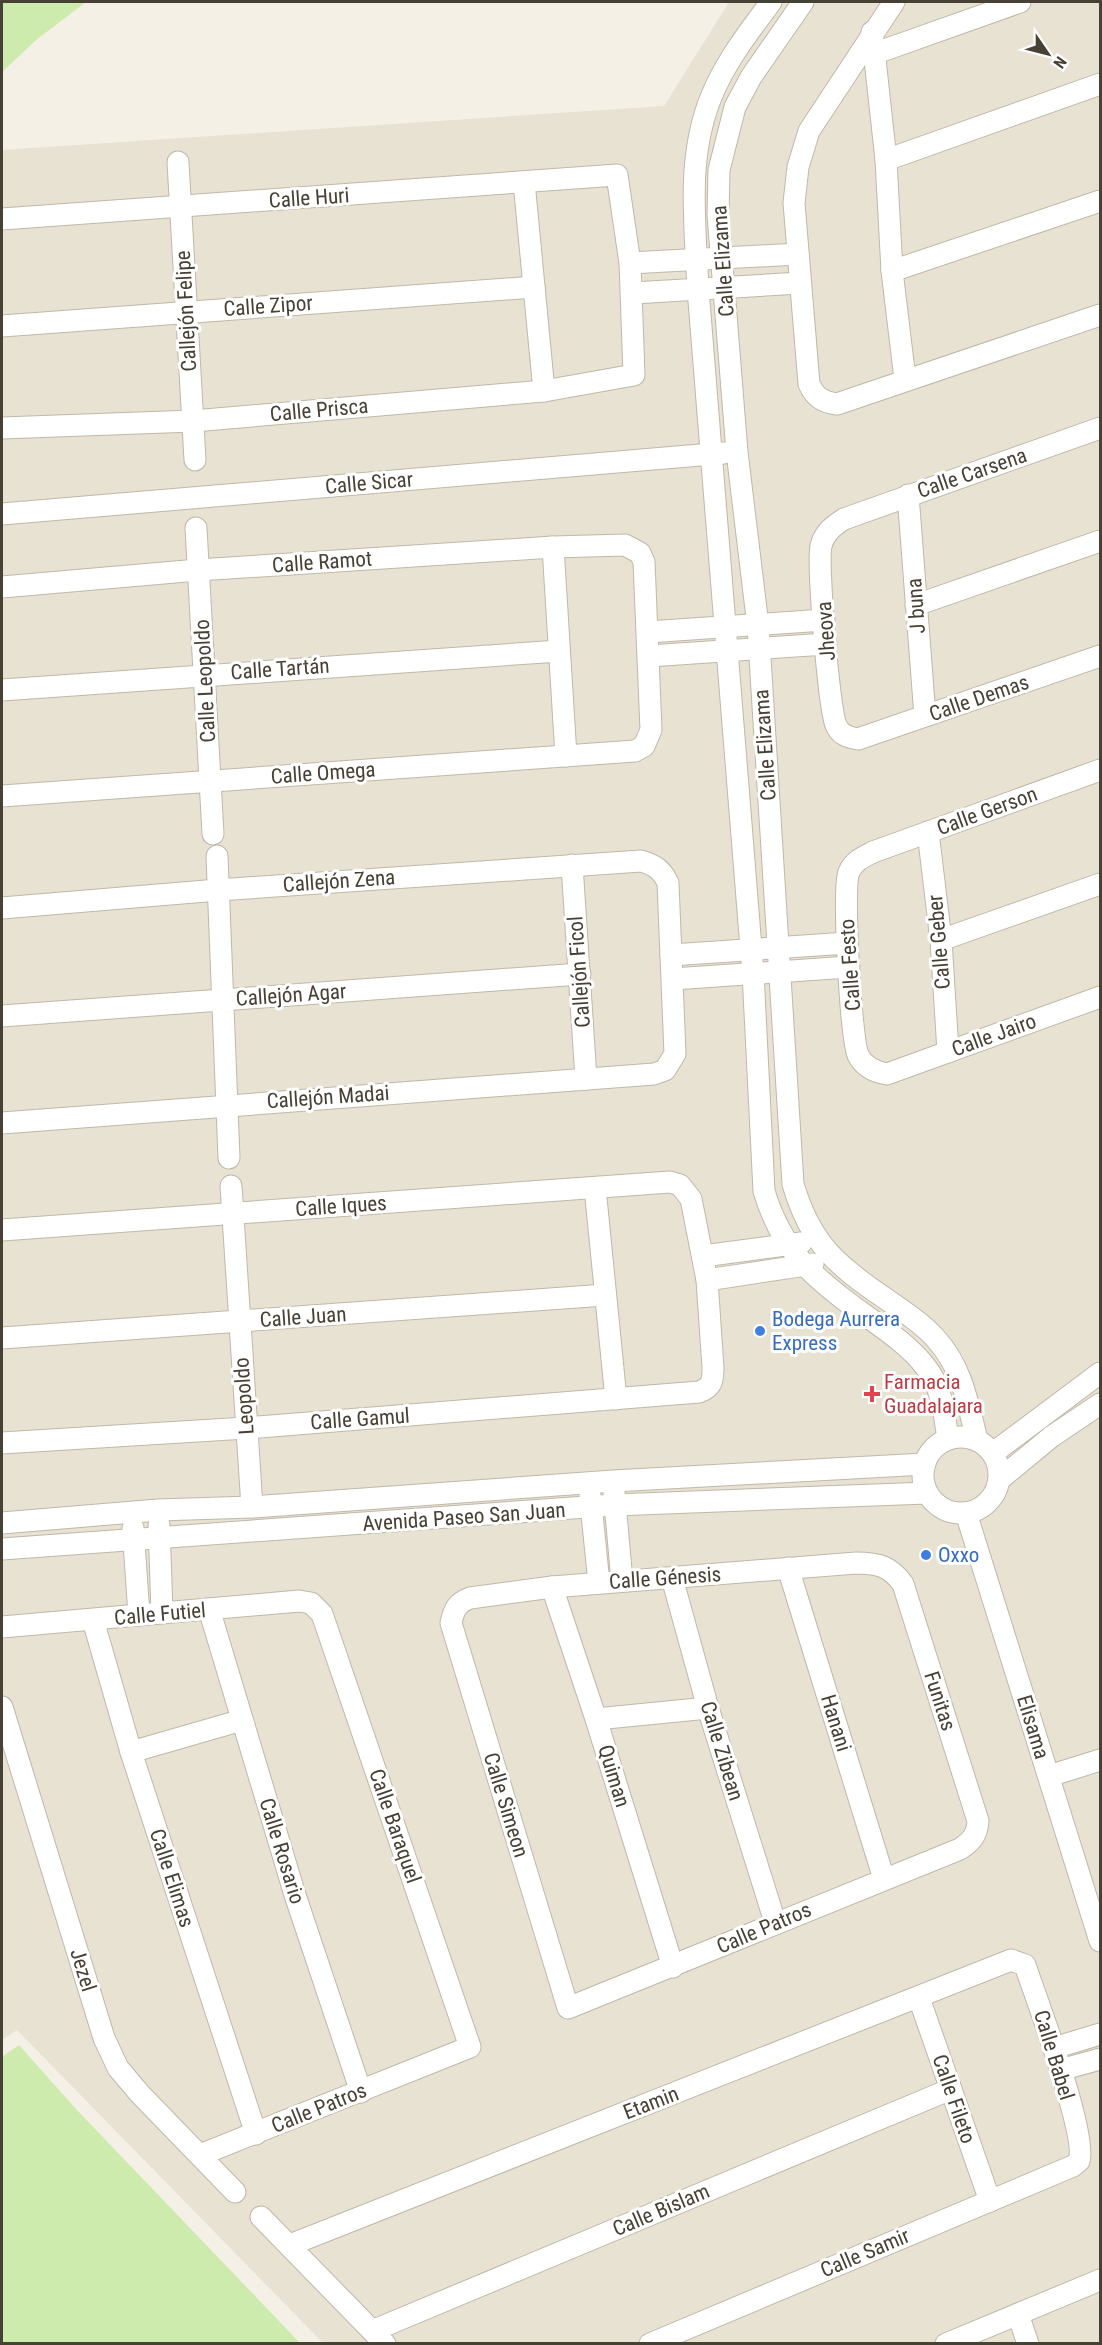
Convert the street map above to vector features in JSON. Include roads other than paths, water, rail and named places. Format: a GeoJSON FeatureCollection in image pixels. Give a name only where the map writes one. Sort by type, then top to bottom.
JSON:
{"type":"FeatureCollection","features":[{"type":"Feature","properties":{"kind":"street","name":"Calle Elizama"},"geometry":{"type":"LineString","coordinates":[[771,2],[731,57],[704,116],[696,152],[693,191],[698,289],[753,973],[764,1191],[772,1216],[788,1246],[803,1265],[849,1304],[898,1339],[926,1366],[941,1395],[948,1439]]}},
{"type":"Feature","properties":{"kind":"street","name":"Calle Elizama"},"geometry":{"type":"LineString","coordinates":[[803,2],[751,77],[735,107],[719,170],[718,214],[737,452],[758,626],[793,1184],[801,1213],[816,1240],[834,1260],[911,1316],[936,1339],[959,1371],[985,1446]]}},
{"type":"Feature","properties":{"kind":"street"},"geometry":{"type":"LineString","coordinates":[[894,2],[872,32],[809,131],[798,167],[794,203],[809,384],[814,394],[825,402],[837,404],[905,379],[1101,315]]}},
{"type":"Feature","properties":{"kind":"street"},"geometry":{"type":"LineString","coordinates":[[876,53],[1020,2]]}},
{"type":"Feature","properties":{"kind":"street"},"geometry":{"type":"LineString","coordinates":[[872,32],[886,160],[892,271],[905,379]]}},
{"type":"Feature","properties":{"kind":"street"},"geometry":{"type":"LineString","coordinates":[[886,160],[1101,84]]}},
{"type":"Feature","properties":{"kind":"street","name":"Callejón Felipe"},"geometry":{"type":"LineString","coordinates":[[178,162],[195,460]]}},
{"type":"Feature","properties":{"kind":"street","name":"Calle Huri"},"geometry":{"type":"LineString","coordinates":[[2,219],[617,176],[630,263]]}},
{"type":"Feature","properties":{"kind":"street"},"geometry":{"type":"LineString","coordinates":[[524,182],[544,391]]}},
{"type":"Feature","properties":{"kind":"street"},"geometry":{"type":"LineString","coordinates":[[892,271],[1101,201]]}},
{"type":"Feature","properties":{"kind":"street"},"geometry":{"type":"LineString","coordinates":[[798,254],[630,263],[633,293],[800,283]]}},
{"type":"Feature","properties":{"kind":"street","name":"Calle Zipor"},"geometry":{"type":"LineString","coordinates":[[2,326],[534,287]]}},
{"type":"Feature","properties":{"kind":"street","name":"Calle Prisca"},"geometry":{"type":"LineString","coordinates":[[2,428],[193,421],[544,391],[634,375],[633,293]]}},
{"type":"Feature","properties":{"kind":"street","name":"Calle Carsena"},"geometry":{"type":"LineString","coordinates":[[844,519],[1101,428]]}},
{"type":"Feature","properties":{"kind":"street","name":"Calle Sicar"},"geometry":{"type":"LineString","coordinates":[[2,514],[737,452]]}},
{"type":"Feature","properties":{"kind":"street","name":"J buna"},"geometry":{"type":"LineString","coordinates":[[908,495],[925,716]]}},
{"type":"Feature","properties":{"kind":"street","name":"Jheova"},"geometry":{"type":"LineString","coordinates":[[844,519],[832,526],[820,548],[824,620],[835,722],[847,737],[858,739]]}},
{"type":"Feature","properties":{"kind":"street","name":"Calle Leopoldo"},"geometry":{"type":"LineString","coordinates":[[196,528],[213,834]]}},
{"type":"Feature","properties":{"kind":"street"},"geometry":{"type":"LineString","coordinates":[[916,605],[1101,542]]}},
{"type":"Feature","properties":{"kind":"street","name":"Calle Ramot"},"geometry":{"type":"LineString","coordinates":[[2,586],[198,570],[553,547],[625,545],[640,553],[644,562],[648,632]]}},
{"type":"Feature","properties":{"kind":"street"},"geometry":{"type":"LineString","coordinates":[[553,547],[566,756]]}},
{"type":"Feature","properties":{"kind":"street"},"geometry":{"type":"LineString","coordinates":[[824,620],[648,632],[649,656],[826,644]]}},
{"type":"Feature","properties":{"kind":"street","name":"Calle Tartán"},"geometry":{"type":"LineString","coordinates":[[2,690],[204,674],[559,651]]}},
{"type":"Feature","properties":{"kind":"street","name":"Calle Omega"},"geometry":{"type":"LineString","coordinates":[[2,796],[635,751],[644,746],[651,730],[649,656]]}},
{"type":"Feature","properties":{"kind":"street","name":"Calle Demas"},"geometry":{"type":"LineString","coordinates":[[858,739],[1101,656]]}},
{"type":"Feature","properties":{"kind":"street","name":"Calle Gerson"},"geometry":{"type":"LineString","coordinates":[[873,852],[1101,770]]}},
{"type":"Feature","properties":{"kind":"street","name":"Calle Geber"},"geometry":{"type":"LineString","coordinates":[[928,832],[940,940],[948,1052]]}},
{"type":"Feature","properties":{"kind":"street","name":"Calle Festo"},"geometry":{"type":"LineString","coordinates":[[873,852],[857,860],[849,872],[845,890],[847,943],[857,1053],[864,1063],[875,1071],[887,1074]]}},
{"type":"Feature","properties":{"kind":"street"},"geometry":{"type":"LineString","coordinates":[[217,856],[229,1158]]}},
{"type":"Feature","properties":{"kind":"street","name":"Callejón Zena"},"geometry":{"type":"LineString","coordinates":[[2,909],[218,890],[641,861],[654,865],[663,872],[668,883],[671,955]]}},
{"type":"Feature","properties":{"kind":"street","name":"Callejón Ficol"},"geometry":{"type":"LineString","coordinates":[[572,865],[586,1079]]}},
{"type":"Feature","properties":{"kind":"street"},"geometry":{"type":"LineString","coordinates":[[940,940],[1101,884]]}},
{"type":"Feature","properties":{"kind":"street"},"geometry":{"type":"LineString","coordinates":[[847,943],[671,955],[673,979],[849,967]]}},
{"type":"Feature","properties":{"kind":"street","name":"Callejón Agar"},"geometry":{"type":"LineString","coordinates":[[2,1016],[580,974]]}},
{"type":"Feature","properties":{"kind":"street","name":"Callejón Madai"},"geometry":{"type":"LineString","coordinates":[[2,1123],[227,1104],[654,1074],[665,1070],[675,1054],[673,979]]}},
{"type":"Feature","properties":{"kind":"street","name":"Calle Jairo"},"geometry":{"type":"LineString","coordinates":[[887,1074],[1101,997]]}},
{"type":"Feature","properties":{"kind":"street","name":"Calle Iques"},"geometry":{"type":"LineString","coordinates":[[2,1230],[670,1182],[680,1185],[691,1199],[703,1256]]}},
{"type":"Feature","properties":{"kind":"street"},"geometry":{"type":"LineString","coordinates":[[231,1186],[233,1214]]}},
{"type":"Feature","properties":{"kind":"street"},"geometry":{"type":"LineString","coordinates":[[595,1188],[616,1398]]}},
{"type":"Feature","properties":{"kind":"street","name":"Leopoldo"},"geometry":{"type":"LineString","coordinates":[[233,1214],[238,1322],[252,1507]]}},
{"type":"Feature","properties":{"kind":"street"},"geometry":{"type":"LineString","coordinates":[[816,1240],[788,1246],[703,1256],[707,1280],[834,1260]]}},
{"type":"Feature","properties":{"kind":"street","name":"Calle Gamul"},"geometry":{"type":"LineString","coordinates":[[2,1443],[246,1428],[699,1392],[708,1389],[713,1381],[707,1280]]}},
{"type":"Feature","properties":{"kind":"street","name":"Calle Juan"},"geometry":{"type":"LineString","coordinates":[[2,1338],[605,1295]]}},
{"type":"Feature","properties":{"kind":"street"},"geometry":{"type":"LineString","coordinates":[[985,1446],[1101,1373]]}},
{"type":"Feature","properties":{"kind":"street"},"geometry":{"type":"LineString","coordinates":[[1000,1479],[1051,1437],[1101,1404]]}},
{"type":"Feature","properties":{"kind":"street"},"geometry":{"type":"LineString","coordinates":[[958,1437],[985,1446],[1000,1470],[1000,1479],[992,1498],[976,1510],[966,1513],[944,1509],[927,1493],[924,1483],[925,1464],[933,1449],[948,1439],[958,1437]]}},
{"type":"Feature","properties":{"kind":"street","name":"Avenida Paseo San Juan"},"geometry":{"type":"LineString","coordinates":[[2,1523],[158,1510],[252,1507],[589,1482],[925,1464]]}},
{"type":"Feature","properties":{"kind":"street"},"geometry":{"type":"LineString","coordinates":[[613,1481],[621,1581]]}},
{"type":"Feature","properties":{"kind":"street"},"geometry":{"type":"LineString","coordinates":[[589,1482],[599,1583]]}},
{"type":"Feature","properties":{"kind":"street","name":"Avenida Paseo San Juan"},"geometry":{"type":"LineString","coordinates":[[2,1549],[591,1507],[927,1493]]}},
{"type":"Feature","properties":{"kind":"street"},"geometry":{"type":"LineString","coordinates":[[158,1510],[162,1612]]}},
{"type":"Feature","properties":{"kind":"street"},"geometry":{"type":"LineString","coordinates":[[133,1512],[139,1615]]}},
{"type":"Feature","properties":{"kind":"street","name":"Elisama"},"geometry":{"type":"LineString","coordinates":[[966,1513],[1101,1941]]}},
{"type":"Feature","properties":{"kind":"street","name":"Calle Génesis"},"geometry":{"type":"LineString","coordinates":[[459,1602],[470,1598],[552,1587],[872,1563]]}},
{"type":"Feature","properties":{"kind":"street","name":"Funitas"},"geometry":{"type":"LineString","coordinates":[[872,1563],[884,1565],[903,1584],[975,1810],[978,1821],[977,1832],[971,1842],[960,1849]]}},
{"type":"Feature","properties":{"kind":"street","name":"Hanani"},"geometry":{"type":"LineString","coordinates":[[788,1568],[884,1879]]}},
{"type":"Feature","properties":{"kind":"street","name":"Calle Zibean"},"geometry":{"type":"LineString","coordinates":[[672,1578],[708,1708],[775,1923]]}},
{"type":"Feature","properties":{"kind":"street","name":"Quiman"},"geometry":{"type":"LineString","coordinates":[[552,1587],[596,1719],[673,1967]]}},
{"type":"Feature","properties":{"kind":"street","name":"Calle Futiel"},"geometry":{"type":"LineString","coordinates":[[2,1627],[299,1601],[317,1607]]}},
{"type":"Feature","properties":{"kind":"street","name":"Calle Simeon"},"geometry":{"type":"LineString","coordinates":[[459,1602],[451,1623],[568,2008]]}},
{"type":"Feature","properties":{"kind":"street","name":"Calle Baraquel"},"geometry":{"type":"LineString","coordinates":[[317,1607],[322,1614],[470,2047]]}},
{"type":"Feature","properties":{"kind":"street","name":"Calle Rosario"},"geometry":{"type":"LineString","coordinates":[[209,1609],[295,1895],[361,2091]]}},
{"type":"Feature","properties":{"kind":"street","name":"Calle Elimas"},"geometry":{"type":"LineString","coordinates":[[93,1620],[131,1752],[256,2134]]}},
{"type":"Feature","properties":{"kind":"street","name":"Jezel"},"geometry":{"type":"LineString","coordinates":[[2,1707],[104,2038],[118,2068],[235,2192]]}},
{"type":"Feature","properties":{"kind":"street"},"geometry":{"type":"LineString","coordinates":[[596,1719],[708,1708]]}},
{"type":"Feature","properties":{"kind":"street"},"geometry":{"type":"LineString","coordinates":[[131,1752],[242,1720]]}},
{"type":"Feature","properties":{"kind":"street"},"geometry":{"type":"LineString","coordinates":[[1049,1776],[1101,1760]]}},
{"type":"Feature","properties":{"kind":"street","name":"Calle Patros"},"geometry":{"type":"LineString","coordinates":[[568,2008],[960,1849]]}},
{"type":"Feature","properties":{"kind":"street","name":"Etamin"},"geometry":{"type":"LineString","coordinates":[[290,2245],[1011,1960]]}},
{"type":"Feature","properties":{"kind":"street","name":"Calle Babel"},"geometry":{"type":"LineString","coordinates":[[1011,1960],[1025,1965],[1054,2048],[1081,2147],[1079,2161]]}},
{"type":"Feature","properties":{"kind":"street","name":"Calle Fileto"},"geometry":{"type":"LineString","coordinates":[[919,1998],[990,2200]]}},
{"type":"Feature","properties":{"kind":"street"},"geometry":{"type":"LineString","coordinates":[[1054,2048],[1101,2034]]}},
{"type":"Feature","properties":{"kind":"street","name":"Calle Patros"},"geometry":{"type":"LineString","coordinates":[[200,2155],[470,2047]]}},
{"type":"Feature","properties":{"kind":"street"},"geometry":{"type":"LineString","coordinates":[[1060,2070],[1101,2059]]}},
{"type":"Feature","properties":{"kind":"street","name":"Calle Bislam"},"geometry":{"type":"LineString","coordinates":[[378,2337],[951,2089]]}},
{"type":"Feature","properties":{"kind":"street","name":"Calle Samir"},"geometry":{"type":"LineString","coordinates":[[650,2343],[1072,2166],[1079,2161]]}},
{"type":"Feature","properties":{"kind":"street"},"geometry":{"type":"LineString","coordinates":[[261,2217],[378,2337]]}},
{"type":"Feature","properties":{"kind":"street"},"geometry":{"type":"LineString","coordinates":[[946,2343],[1101,2280]]}},
{"type":"Feature","properties":{"kind":"street"},"geometry":{"type":"LineString","coordinates":[[1018,2314],[1028,2343]]}},
{"type":"Feature","properties":{"kind":"place","name":"Bodega Aurrera Express"},"geometry":{"type":"Point","coordinates":[760,1331]}},
{"type":"Feature","properties":{"kind":"place","name":"Farmacia Guadalajara"},"geometry":{"type":"Point","coordinates":[872,1394]}},
{"type":"Feature","properties":{"kind":"place","name":"Oxxo"},"geometry":{"type":"Point","coordinates":[926,1555]}}]}
